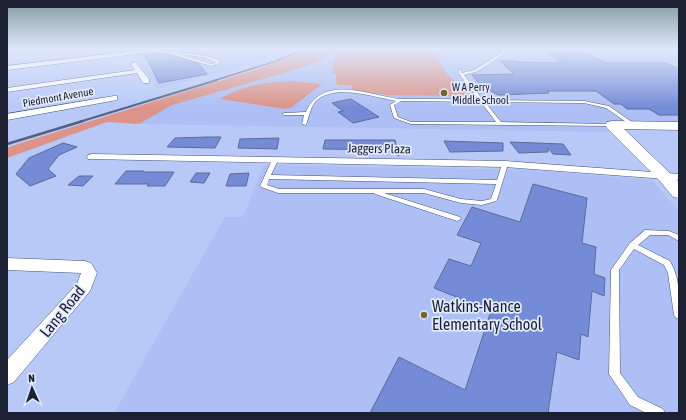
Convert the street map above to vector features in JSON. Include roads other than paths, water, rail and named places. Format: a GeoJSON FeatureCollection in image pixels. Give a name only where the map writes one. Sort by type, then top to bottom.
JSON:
{"type":"FeatureCollection","features":[{"type":"Feature","properties":{"kind":"street"},"geometry":{"type":"LineString","coordinates":[[7,90],[139,71],[146,81]]}},
{"type":"Feature","properties":{"kind":"street","name":"Piedmont Avenue"},"geometry":{"type":"LineString","coordinates":[[7,117],[114,98]]}},
{"type":"Feature","properties":{"kind":"street"},"geometry":{"type":"LineString","coordinates":[[612,125],[679,126]]}},
{"type":"Feature","properties":{"kind":"street"},"geometry":{"type":"LineString","coordinates":[[612,125],[672,177],[679,193]]}},
{"type":"Feature","properties":{"kind":"street","name":"Jaggers Plaza"},"geometry":{"type":"LineString","coordinates":[[92,157],[505,164],[672,177]]}},
{"type":"Feature","properties":{"kind":"street","name":"Lang Road"},"geometry":{"type":"LineString","coordinates":[[7,264],[85,267],[90,273],[84,286],[7,376]]}},
{"type":"Feature","properties":{"kind":"lane"},"geometry":{"type":"LineString","coordinates":[[480,69],[476,71],[460,72],[500,124]]}},
{"type":"Feature","properties":{"kind":"lane"},"geometry":{"type":"LineString","coordinates":[[304,124],[316,98],[325,93],[342,90],[400,100],[590,102],[607,107],[634,125]]}},
{"type":"Feature","properties":{"kind":"lane"},"geometry":{"type":"LineString","coordinates":[[400,100],[392,105],[394,116],[399,120],[406,122],[612,125]]}},
{"type":"Feature","properties":{"kind":"lane"},"geometry":{"type":"LineString","coordinates":[[284,114],[308,113]]}},
{"type":"Feature","properties":{"kind":"lane"},"geometry":{"type":"LineString","coordinates":[[275,160],[263,186],[278,191],[424,191],[461,201],[482,203],[494,200],[505,164]]}},
{"type":"Feature","properties":{"kind":"lane"},"geometry":{"type":"LineString","coordinates":[[267,177],[500,182]]}},
{"type":"Feature","properties":{"kind":"lane"},"geometry":{"type":"LineString","coordinates":[[371,191],[457,220]]}},
{"type":"Feature","properties":{"kind":"lane"},"geometry":{"type":"LineString","coordinates":[[659,413],[634,401],[615,374],[615,270],[632,245],[648,232],[669,233],[679,238]]}},
{"type":"Feature","properties":{"kind":"lane"},"geometry":{"type":"LineString","coordinates":[[632,245],[667,263],[672,273],[679,316]]}},
{"type":"Feature","properties":{"kind":"railway"},"geometry":{"type":"LineString","coordinates":[[213,81],[252,69]]}},
{"type":"Feature","properties":{"kind":"railway"},"geometry":{"type":"LineString","coordinates":[[79,122],[217,80]]}},
{"type":"Feature","properties":{"kind":"railway"},"geometry":{"type":"LineString","coordinates":[[7,144],[83,121]]}},
{"type":"Feature","properties":{"kind":"place","name":"W A Perry Middle School"},"geometry":{"type":"Point","coordinates":[444,93]}},
{"type":"Feature","properties":{"kind":"place","name":"Watkins-Nance Elementary School"},"geometry":{"type":"Point","coordinates":[424,315]}}]}
